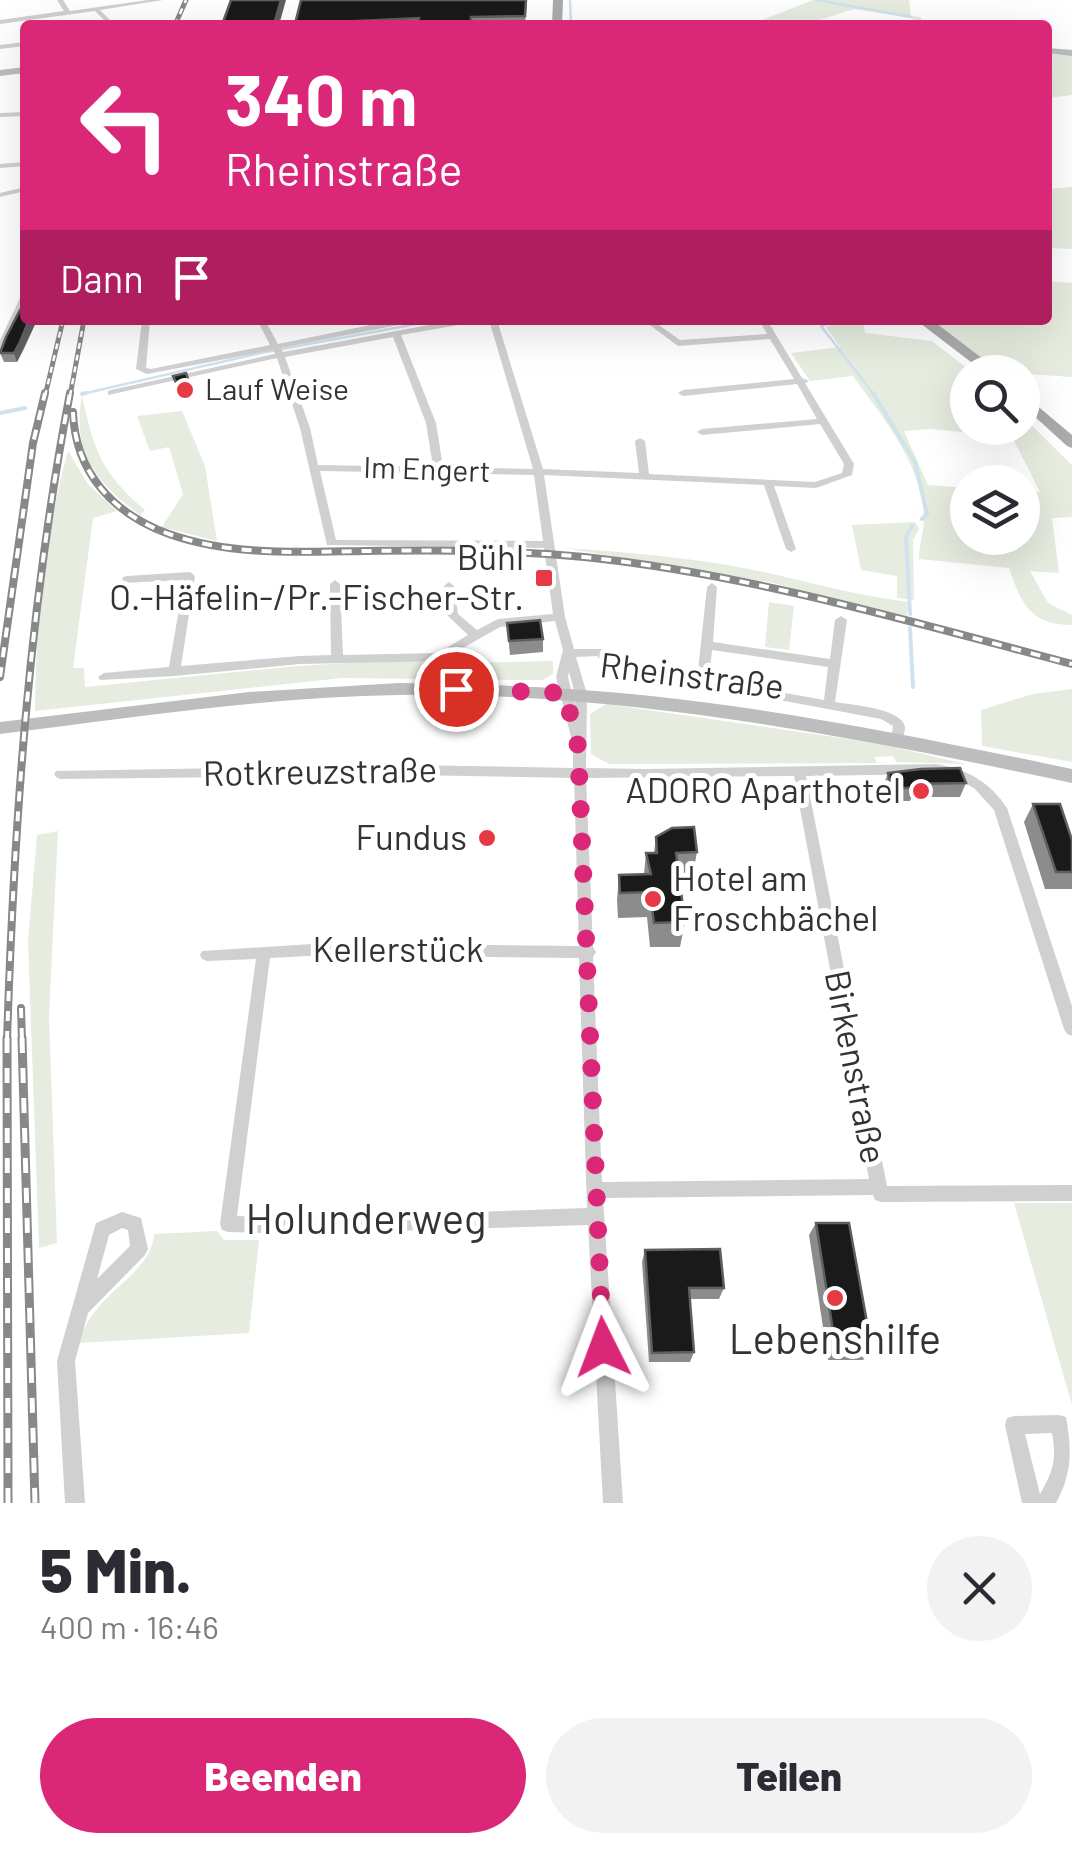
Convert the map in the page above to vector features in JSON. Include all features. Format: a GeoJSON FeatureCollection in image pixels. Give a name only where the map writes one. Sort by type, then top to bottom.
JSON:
{"type":"FeatureCollection","features":[{"type":"Feature","properties":{"kind":"main road"},"geometry":{"type":"LineString","coordinates":[[930,325],[970,355]]}},
{"type":"Feature","properties":{"kind":"main road"},"geometry":{"type":"LineString","coordinates":[[1040,414],[1072,443]]}},
{"type":"Feature","properties":{"kind":"street"},"geometry":{"type":"LineString","coordinates":[[60,0],[69,14]]}},
{"type":"Feature","properties":{"kind":"street"},"geometry":{"type":"LineString","coordinates":[[0,22],[160,0]]}},
{"type":"Feature","properties":{"kind":"street"},"geometry":{"type":"LineString","coordinates":[[97,10],[107,20]]}},
{"type":"Feature","properties":{"kind":"street"},"geometry":{"type":"LineString","coordinates":[[14,114],[20,110]]}},
{"type":"Feature","properties":{"kind":"street"},"geometry":{"type":"LineString","coordinates":[[0,114],[20,114]]}},
{"type":"Feature","properties":{"kind":"street"},"geometry":{"type":"LineString","coordinates":[[0,349],[20,307]]}},
{"type":"Feature","properties":{"kind":"street"},"geometry":{"type":"LineString","coordinates":[[3,312],[18,311]]}},
{"type":"Feature","properties":{"kind":"street"},"geometry":{"type":"LineString","coordinates":[[145,325],[140,360],[145,372],[394,325]]}},
{"type":"Feature","properties":{"kind":"street"},"geometry":{"type":"LineString","coordinates":[[264,325],[277,350],[315,468],[331,543],[550,545]]}},
{"type":"Feature","properties":{"kind":"street"},"geometry":{"type":"LineString","coordinates":[[345,325],[348,330]]}},
{"type":"Feature","properties":{"kind":"street"},"geometry":{"type":"LineString","coordinates":[[110,393],[348,330],[394,325]]}},
{"type":"Feature","properties":{"kind":"street"},"geometry":{"type":"LineString","coordinates":[[394,325],[431,423],[438,469]]}},
{"type":"Feature","properties":{"kind":"street"},"geometry":{"type":"LineString","coordinates":[[495,325],[540,474],[573,694],[588,952],[594,1190],[613,1503]]}},
{"type":"Feature","properties":{"kind":"street"},"geometry":{"type":"LineString","coordinates":[[653,325],[678,343],[773,336]]}},
{"type":"Feature","properties":{"kind":"street"},"geometry":{"type":"LineString","coordinates":[[702,432],[824,420],[766,325]]}},
{"type":"Feature","properties":{"kind":"street"},"geometry":{"type":"LineString","coordinates":[[683,393],[804,382]]}},
{"type":"Feature","properties":{"kind":"street","name":"Im Engert"},"geometry":{"type":"LineString","coordinates":[[315,468],[438,469],[825,485],[847,475],[849,464],[824,420]]}},
{"type":"Feature","properties":{"kind":"street"},"geometry":{"type":"LineString","coordinates":[[640,441],[644,476]]}},
{"type":"Feature","properties":{"kind":"street"},"geometry":{"type":"LineString","coordinates":[[768,482],[791,549]]}},
{"type":"Feature","properties":{"kind":"street"},"geometry":{"type":"LineString","coordinates":[[127,580],[190,576],[174,672]]}},
{"type":"Feature","properties":{"kind":"street"},"geometry":{"type":"LineString","coordinates":[[335,584],[337,659]]}},
{"type":"Feature","properties":{"kind":"street"},"geometry":{"type":"LineString","coordinates":[[449,586],[452,614],[476,636]]}},
{"type":"Feature","properties":{"kind":"street"},"geometry":{"type":"LineString","coordinates":[[703,684],[712,587]]}},
{"type":"Feature","properties":{"kind":"street"},"geometry":{"type":"LineString","coordinates":[[104,677],[337,659],[440,656],[508,620],[559,617]]}},
{"type":"Feature","properties":{"kind":"street"},"geometry":{"type":"LineString","coordinates":[[829,704],[841,620]]}},
{"type":"Feature","properties":{"kind":"street"},"geometry":{"type":"LineString","coordinates":[[707,646],[835,664]]}},
{"type":"Feature","properties":{"kind":"street"},"geometry":{"type":"LineString","coordinates":[[566,653],[600,652],[620,674],[829,704],[894,718],[899,724],[898,740]]}},
{"type":"Feature","properties":{"kind":"street","name":"Rheinstraße"},"geometry":{"type":"LineString","coordinates":[[0,728],[306,692],[399,689],[573,694],[736,712],[1072,776]]}},
{"type":"Feature","properties":{"kind":"street"},"geometry":{"type":"LineString","coordinates":[[981,758],[970,777],[1000,808],[1072,1029]]}},
{"type":"Feature","properties":{"kind":"street","name":"Rotkreuzstraße"},"geometry":{"type":"LineString","coordinates":[[60,774],[936,769],[970,777]]}},
{"type":"Feature","properties":{"kind":"street","name":"Birkenstraße"},"geometry":{"type":"LineString","coordinates":[[799,771],[879,1187]]}},
{"type":"Feature","properties":{"kind":"street","name":"Holunderweg"},"geometry":{"type":"LineString","coordinates":[[264,952],[228,1224],[297,1226],[596,1216]]}},
{"type":"Feature","properties":{"kind":"street","name":"Kellerstück"},"geometry":{"type":"LineString","coordinates":[[207,955],[588,952]]}},
{"type":"Feature","properties":{"kind":"street"},"geometry":{"type":"LineString","coordinates":[[594,1190],[879,1187],[881,1194],[1072,1193]]}},
{"type":"Feature","properties":{"kind":"street"},"geometry":{"type":"LineString","coordinates":[[76,1503],[66,1361],[80,1308],[102,1229],[122,1220],[135,1224],[141,1241],[134,1258],[80,1308]]}},
{"type":"Feature","properties":{"kind":"street"},"geometry":{"type":"LineString","coordinates":[[1032,1503],[1014,1424],[1059,1424],[1066,1454],[1064,1474],[1044,1503]]}},
{"type":"Feature","properties":{"kind":"shaded area"},"geometry":{"type":"Polygon","coordinates":[[[813,0],[909,0],[911,16],[921,20],[854,9],[820,20],[762,20],[813,0]]]}},
{"type":"Feature","properties":{"kind":"shaded area"},"geometry":{"type":"Polygon","coordinates":[[[1052,51],[1072,53],[1072,95],[1052,98],[1052,51]]]}},
{"type":"Feature","properties":{"kind":"shaded area"},"geometry":{"type":"Polygon","coordinates":[[[1072,187],[1072,249],[1052,248],[1052,189],[1072,187]]]}},
{"type":"Feature","properties":{"kind":"shaded area"},"geometry":{"type":"Polygon","coordinates":[[[1052,281],[1072,283],[1072,377],[1040,375],[1040,355],[977,355],[938,325],[1052,325],[1052,281]]]}},
{"type":"Feature","properties":{"kind":"shaded area"},"geometry":{"type":"Polygon","coordinates":[[[864,325],[865,333],[932,341],[950,355],[950,431],[904,431],[928,485],[950,487],[950,555],[1040,555],[1040,465],[1026,465],[1016,445],[1040,445],[1040,434],[1072,465],[1072,517],[1052,518],[1059,573],[1030,571],[1048,603],[1072,615],[1072,625],[1046,621],[1029,610],[1009,568],[919,559],[924,524],[922,499],[909,461],[888,425],[853,376],[810,381],[791,353],[840,347],[826,327],[864,325]]]}},
{"type":"Feature","properties":{"kind":"shaded area"},"geometry":{"type":"Polygon","coordinates":[[[82,396],[102,459],[118,484],[145,510],[140,515],[111,491],[84,450],[80,433],[82,396]]]}},
{"type":"Feature","properties":{"kind":"shaded area"},"geometry":{"type":"Polygon","coordinates":[[[182,411],[205,466],[217,541],[162,527],[183,494],[169,447],[150,451],[137,416],[182,411]]]}},
{"type":"Feature","properties":{"kind":"shaded area"},"geometry":{"type":"Polygon","coordinates":[[[68,451],[88,484],[117,511],[93,518],[73,668],[84,668],[85,687],[297,666],[446,657],[457,663],[553,661],[553,674],[543,680],[342,678],[35,711],[43,581],[68,451]]]}},
{"type":"Feature","properties":{"kind":"shaded area"},"geometry":{"type":"Polygon","coordinates":[[[915,522],[919,529],[913,540],[914,600],[897,598],[897,576],[861,570],[852,525],[915,522]]]}},
{"type":"Feature","properties":{"kind":"shaded area"},"geometry":{"type":"Polygon","coordinates":[[[564,548],[749,569],[908,602],[907,616],[769,582],[564,548]]]}},
{"type":"Feature","properties":{"kind":"shaded area"},"geometry":{"type":"Polygon","coordinates":[[[769,602],[794,606],[789,650],[765,647],[769,602]]]}},
{"type":"Feature","properties":{"kind":"shaded area"},"geometry":{"type":"Polygon","coordinates":[[[1072,689],[1072,762],[982,746],[981,710],[1033,694],[1072,689]]]}},
{"type":"Feature","properties":{"kind":"shaded area"},"geometry":{"type":"Polygon","coordinates":[[[606,704],[876,743],[966,764],[896,762],[893,756],[875,757],[876,763],[609,764],[591,754],[590,714],[606,704]]]}},
{"type":"Feature","properties":{"kind":"shaded area"},"geometry":{"type":"Polygon","coordinates":[[[58,831],[49,1016],[57,1243],[39,1248],[28,941],[37,835],[58,831]]]}},
{"type":"Feature","properties":{"kind":"shaded area"},"geometry":{"type":"Polygon","coordinates":[[[1014,1203],[1072,1203],[1072,1405],[1014,1203]]]}},
{"type":"Feature","properties":{"kind":"shaded area"},"geometry":{"type":"Polygon","coordinates":[[[217,1231],[224,1240],[259,1240],[249,1333],[79,1343],[96,1310],[143,1262],[154,1234],[217,1231]]]}},
{"type":"Feature","properties":{"kind":"building"},"geometry":{"type":"Polygon","coordinates":[[[231,0],[281,0],[275,20],[224,20],[231,0]]]}},
{"type":"Feature","properties":{"kind":"building"},"geometry":{"type":"Polygon","coordinates":[[[301,0],[526,0],[525,16],[471,20],[296,20],[301,0]]]}},
{"type":"Feature","properties":{"kind":"building"},"geometry":{"type":"Polygon","coordinates":[[[20,310],[20,325],[27,325],[14,353],[0,353],[20,310]]]}},
{"type":"Feature","properties":{"kind":"building"},"geometry":{"type":"Polygon","coordinates":[[[186,373],[190,385],[178,387],[173,376],[186,373]]]}},
{"type":"Feature","properties":{"kind":"building"},"geometry":{"type":"Polygon","coordinates":[[[540,620],[543,639],[509,641],[507,623],[540,620]]]}},
{"type":"Feature","properties":{"kind":"building"},"geometry":{"type":"Polygon","coordinates":[[[960,768],[966,783],[914,784],[916,788],[892,788],[888,773],[921,769],[960,768]]]}},
{"type":"Feature","properties":{"kind":"building"},"geometry":{"type":"Polygon","coordinates":[[[1033,804],[1060,804],[1072,840],[1072,872],[1056,872],[1033,804]]]}},
{"type":"Feature","properties":{"kind":"building"},"geometry":{"type":"Polygon","coordinates":[[[694,827],[697,852],[676,853],[685,922],[654,923],[650,892],[620,893],[619,875],[651,874],[646,853],[657,853],[656,837],[672,828],[694,827]]]}},
{"type":"Feature","properties":{"kind":"building","name":"Lebenshilfe"},"geometry":{"type":"Polygon","coordinates":[[[816,1223],[849,1223],[872,1350],[836,1350],[816,1223]]]}},
{"type":"Feature","properties":{"kind":"building"},"geometry":{"type":"Polygon","coordinates":[[[720,1249],[724,1288],[689,1288],[694,1352],[652,1353],[645,1250],[720,1249]]]}},
{"type":"Feature","properties":{"kind":"waterway"},"geometry":{"type":"LineString","coordinates":[[570,0],[571,20]]}},
{"type":"Feature","properties":{"kind":"waterway"},"geometry":{"type":"LineString","coordinates":[[817,0],[911,17]]}},
{"type":"Feature","properties":{"kind":"waterway"},"geometry":{"type":"LineString","coordinates":[[86,393],[82,394],[260,353],[411,325]]}},
{"type":"Feature","properties":{"kind":"waterway"},"geometry":{"type":"LineString","coordinates":[[823,325],[874,395]]}},
{"type":"Feature","properties":{"kind":"waterway"},"geometry":{"type":"LineString","coordinates":[[874,395],[915,462],[927,514],[922,519]]}},
{"type":"Feature","properties":{"kind":"waterway"},"geometry":{"type":"LineString","coordinates":[[0,413],[25,408]]}},
{"type":"Feature","properties":{"kind":"waterway"},"geometry":{"type":"LineString","coordinates":[[910,614],[906,537],[912,526]]}},
{"type":"Feature","properties":{"kind":"waterway"},"geometry":{"type":"LineString","coordinates":[[910,628],[913,687]]}},
{"type":"Feature","properties":{"kind":"railway"},"geometry":{"type":"LineString","coordinates":[[177,20],[186,0]]}},
{"type":"Feature","properties":{"kind":"railway"},"geometry":{"type":"LineString","coordinates":[[45,396],[62,325]]}},
{"type":"Feature","properties":{"kind":"railway"},"geometry":{"type":"LineString","coordinates":[[70,396],[83,325]]}},
{"type":"Feature","properties":{"kind":"railway"},"geometry":{"type":"LineString","coordinates":[[0,677],[33,443],[45,393]]}},
{"type":"Feature","properties":{"kind":"railway"},"geometry":{"type":"LineString","coordinates":[[7,1041],[26,716],[44,554],[70,393]]}},
{"type":"Feature","properties":{"kind":"railway"},"geometry":{"type":"LineString","coordinates":[[73,412],[81,454],[101,488],[131,515],[193,541],[265,551],[502,552],[646,565],[830,601],[1072,664]]}},
{"type":"Feature","properties":{"kind":"railway"},"geometry":{"type":"LineString","coordinates":[[21,1008],[22,1041]]}},
{"type":"Feature","properties":{"kind":"railway"},"geometry":{"type":"LineString","coordinates":[[22,1038],[35,1503]]}},
{"type":"Feature","properties":{"kind":"railway"},"geometry":{"type":"LineString","coordinates":[[7,1041],[8,1503]]}},
{"type":"Feature","properties":{"kind":"place","name":"Lauf Weise"},"geometry":{"type":"Point","coordinates":[185,390]}},
{"type":"Feature","properties":{"kind":"place","name":"Bühl O.-Häfelin-/Pr.-Fischer-Str."},"geometry":{"type":"Point","coordinates":[544,578]}},
{"type":"Feature","properties":{"kind":"place","name":"ADORO Aparthotel"},"geometry":{"type":"Point","coordinates":[921,791]}},
{"type":"Feature","properties":{"kind":"place","name":"Fundus"},"geometry":{"type":"Point","coordinates":[487,838]}},
{"type":"Feature","properties":{"kind":"place","name":"Hotel am Froschbächel"},"geometry":{"type":"Point","coordinates":[653,899]}},
{"type":"Feature","properties":{"kind":"place","name":"Lebenshilfe"},"geometry":{"type":"Point","coordinates":[835,1298]}},
{"type":"Feature","properties":{"kind":"route"},"geometry":{"type":"LineString","coordinates":[[456,689],[565,693],[578,746],[587,887],[594,1190],[603,1347]]}}]}
